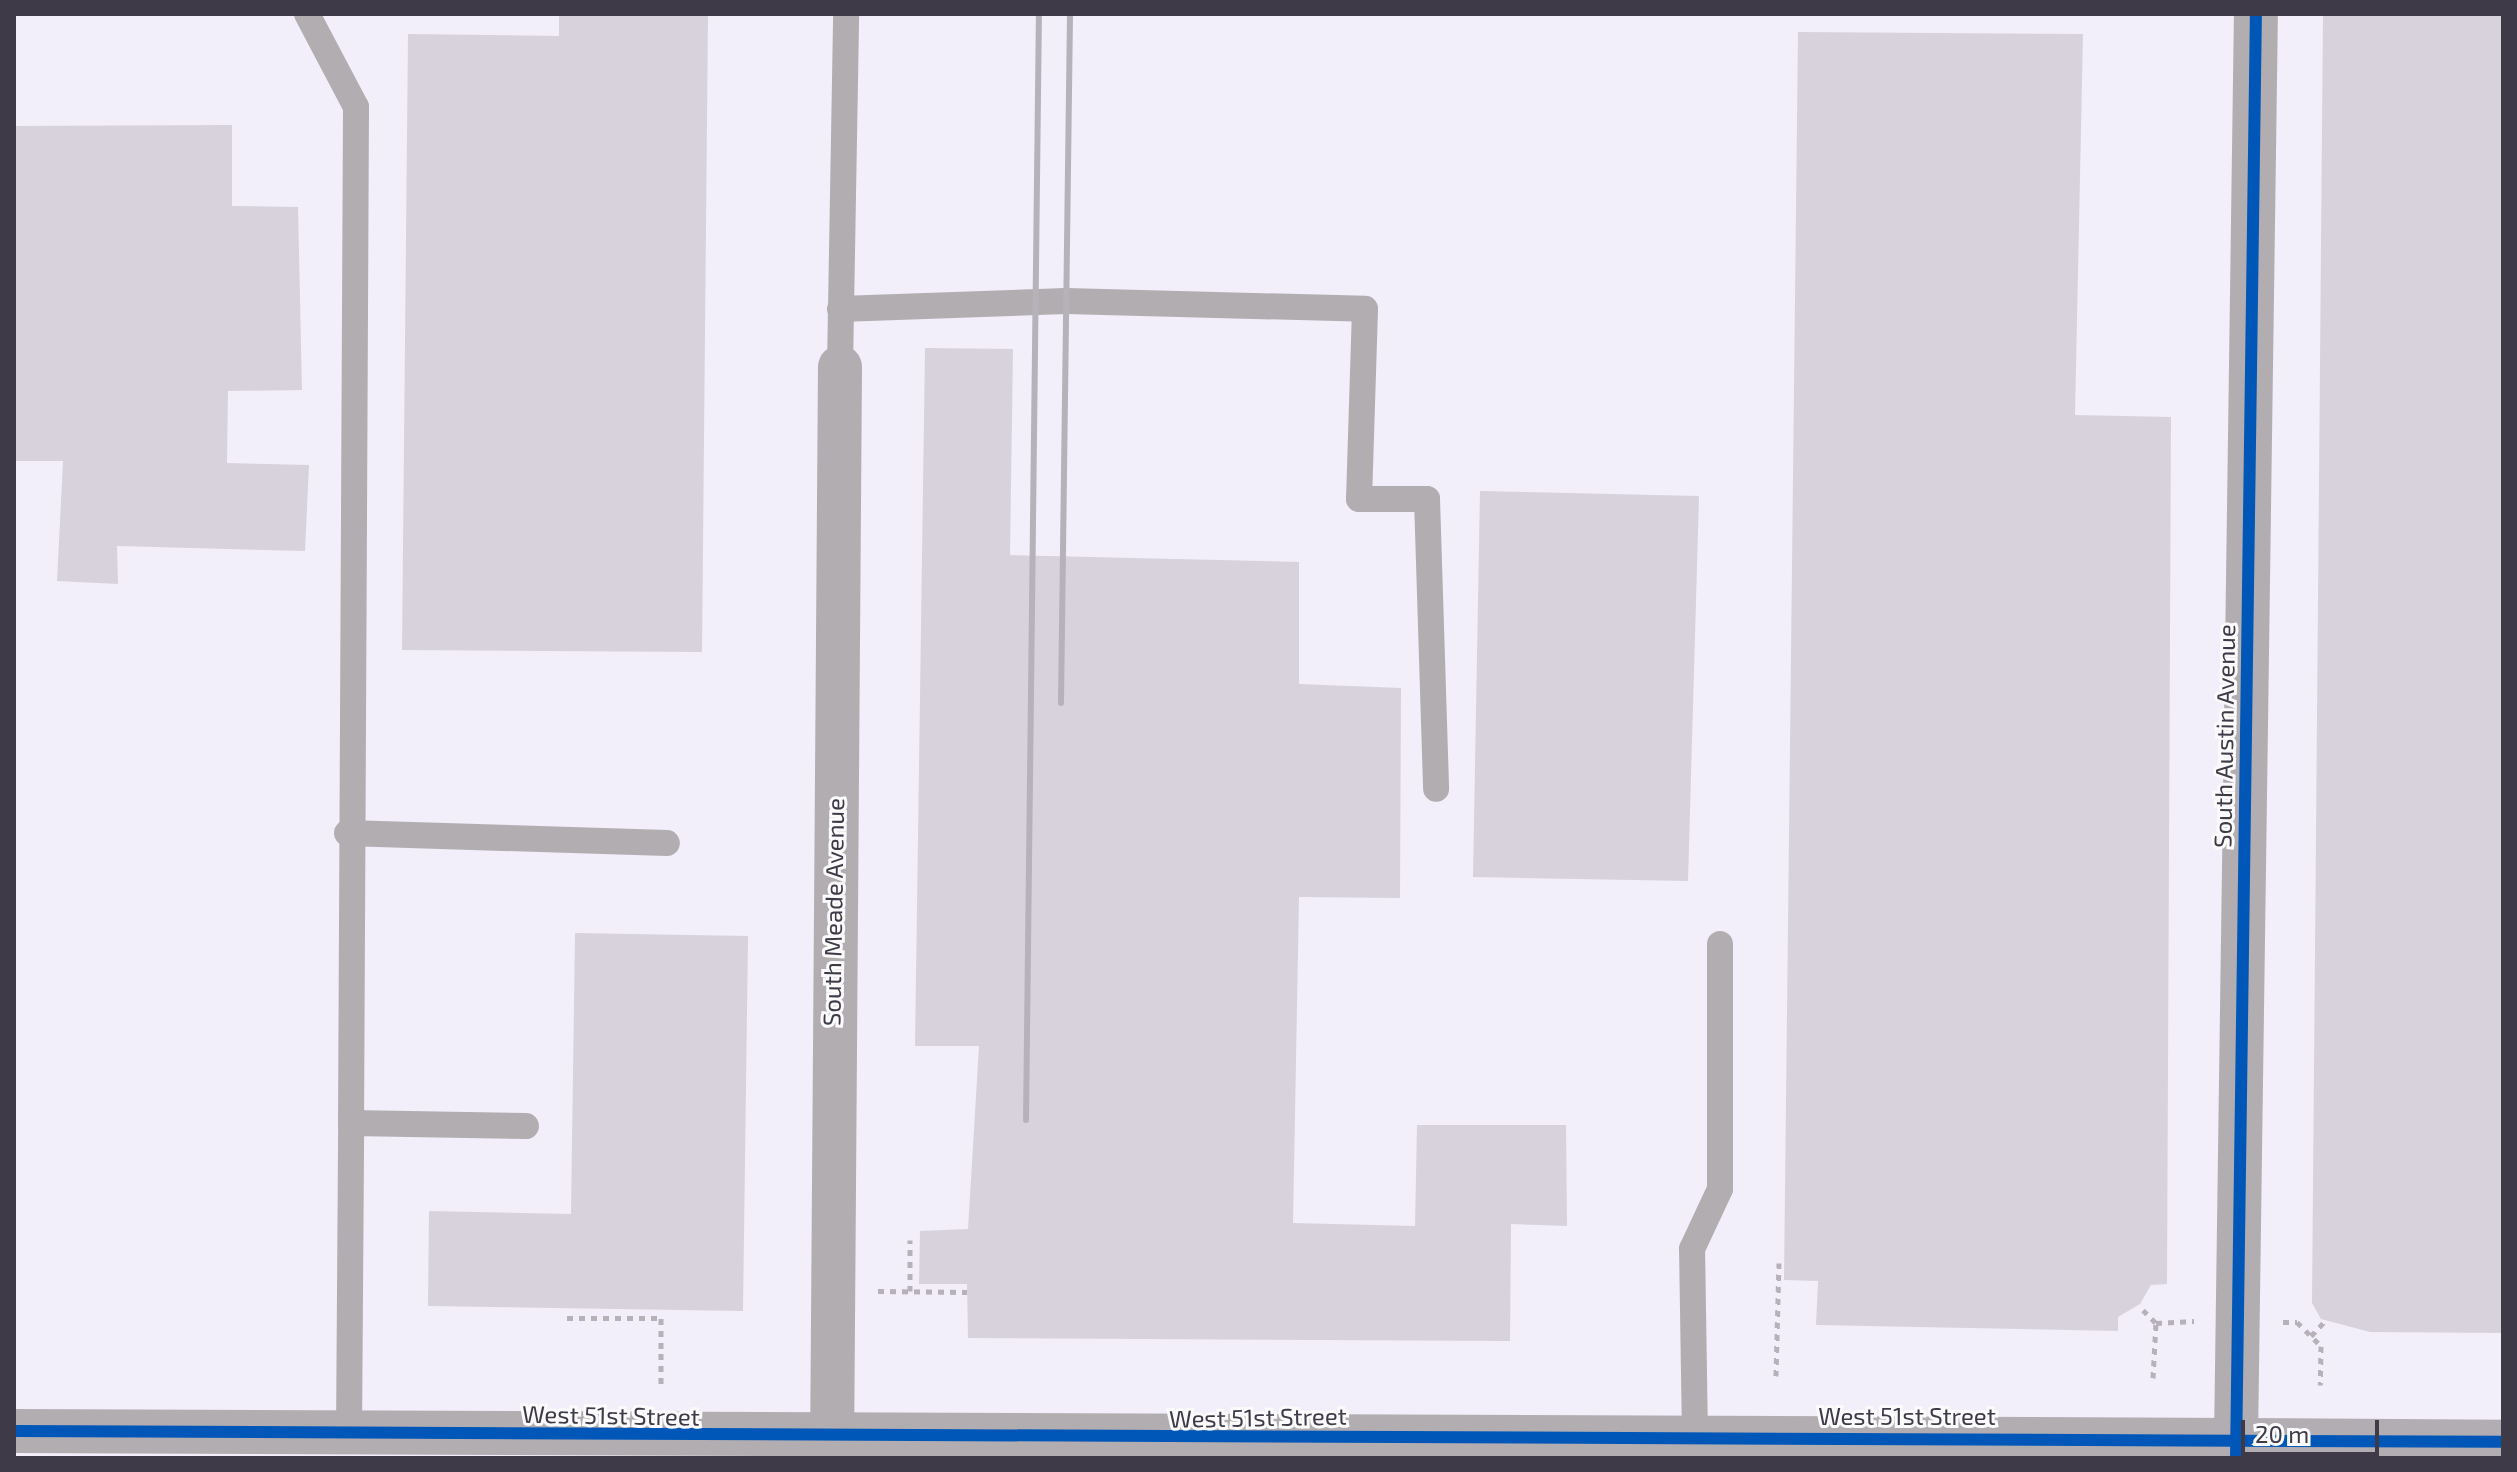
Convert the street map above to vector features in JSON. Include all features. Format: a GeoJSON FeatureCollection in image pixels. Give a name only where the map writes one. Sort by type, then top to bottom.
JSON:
{"type":"FeatureCollection","features":[{"type":"Feature","properties":{"kind":"street","name":"South Austin Avenue"},"geometry":{"type":"LineString","coordinates":[[2236,1449],[2256,14]]}},
{"type":"Feature","properties":{"kind":"street","name":"South Meade Avenue"},"geometry":{"type":"LineString","coordinates":[[832,1449],[840,367]]}},
{"type":"Feature","properties":{"kind":"street","name":"West 51st Street"},"geometry":{"type":"LineString","coordinates":[[14,1431],[123,1446],[349,1436],[473,1447],[832,1449],[1533,1447],[1695,1437],[1885,1448],[2236,1449],[2503,1442]]}},
{"type":"Feature","properties":{"kind":"lane"},"geometry":{"type":"LineString","coordinates":[[840,367],[846,14]]}},
{"type":"Feature","properties":{"kind":"lane"},"geometry":{"type":"LineString","coordinates":[[314,17],[356,107],[347,833],[351,1123],[349,1436]]}},
{"type":"Feature","properties":{"kind":"lane"},"geometry":{"type":"LineString","coordinates":[[840,309],[1066,301],[1365,309],[1359,499],[1427,499],[1436,789]]}},
{"type":"Feature","properties":{"kind":"lane"},"geometry":{"type":"LineString","coordinates":[[347,833],[667,843]]}},
{"type":"Feature","properties":{"kind":"lane"},"geometry":{"type":"LineString","coordinates":[[1695,1437],[1692,1249],[1720,1189],[1720,944]]}},
{"type":"Feature","properties":{"kind":"lane"},"geometry":{"type":"LineString","coordinates":[[351,1123],[526,1126]]}},
{"type":"Feature","properties":{"kind":"path"},"geometry":{"type":"LineString","coordinates":[[910,1240],[910,1291]]}},
{"type":"Feature","properties":{"kind":"path"},"geometry":{"type":"LineString","coordinates":[[1776,1376],[1779,1263]]}},
{"type":"Feature","properties":{"kind":"path"},"geometry":{"type":"LineString","coordinates":[[873,1291],[967,1292]]}},
{"type":"Feature","properties":{"kind":"path"},"geometry":{"type":"LineString","coordinates":[[2143,1310],[2156,1323],[2153,1378]]}},
{"type":"Feature","properties":{"kind":"path"},"geometry":{"type":"LineString","coordinates":[[567,1318],[661,1318],[661,1385]]}},
{"type":"Feature","properties":{"kind":"path"},"geometry":{"type":"LineString","coordinates":[[2156,1323],[2204,1320]]}},
{"type":"Feature","properties":{"kind":"path"},"geometry":{"type":"LineString","coordinates":[[2274,1321],[2297,1322],[2321,1346],[2320,1385]]}},
{"type":"Feature","properties":{"kind":"path"},"geometry":{"type":"LineString","coordinates":[[2311,1336],[2325,1321]]}},
{"type":"Feature","properties":{"kind":"building"},"geometry":{"type":"Polygon","coordinates":[[[559,14],[708,14],[702,652],[402,650],[408,34],[559,36],[559,14]]]}},
{"type":"Feature","properties":{"kind":"building"},"geometry":{"type":"Polygon","coordinates":[[[2323,14],[2503,14],[2503,1333],[2370,1332],[2321,1319],[2312,1303],[2323,14]]]}},
{"type":"Feature","properties":{"kind":"building"},"geometry":{"type":"Polygon","coordinates":[[[1798,32],[2083,34],[2075,415],[2171,417],[2167,1284],[2151,1285],[2140,1304],[2118,1317],[2118,1331],[1816,1325],[1818,1281],[1784,1280],[1798,32]]]}},
{"type":"Feature","properties":{"kind":"building"},"geometry":{"type":"Polygon","coordinates":[[[232,125],[232,206],[298,207],[302,390],[228,391],[227,463],[309,465],[305,551],[117,546],[118,584],[57,581],[63,461],[14,461],[14,126],[232,125]]]}},
{"type":"Feature","properties":{"kind":"building"},"geometry":{"type":"Polygon","coordinates":[[[925,348],[1013,349],[1010,555],[1299,562],[1299,684],[1401,688],[1400,898],[1299,897],[1293,1223],[1415,1226],[1417,1125],[1566,1125],[1567,1226],[1511,1224],[1510,1341],[968,1338],[967,1284],[919,1284],[920,1231],[968,1229],[979,1046],[915,1046],[925,348]]]}},
{"type":"Feature","properties":{"kind":"building"},"geometry":{"type":"Polygon","coordinates":[[[1480,491],[1699,496],[1688,881],[1473,877],[1480,491]]]}},
{"type":"Feature","properties":{"kind":"building"},"geometry":{"type":"Polygon","coordinates":[[[575,933],[748,936],[743,1311],[428,1306],[429,1211],[571,1214],[575,933]]]}},
{"type":"Feature","properties":{"kind":"railway"},"geometry":{"type":"LineString","coordinates":[[1026,1120],[1039,14]]}},
{"type":"Feature","properties":{"kind":"railway"},"geometry":{"type":"LineString","coordinates":[[1061,703],[1070,14]]}},
{"type":"Feature","properties":{"kind":"cycle path"},"geometry":{"type":"LineString","coordinates":[[2236,1458],[2256,14]]}},
{"type":"Feature","properties":{"kind":"cycle path"},"geometry":{"type":"LineString","coordinates":[[14,1431],[2503,1442]]}}]}
